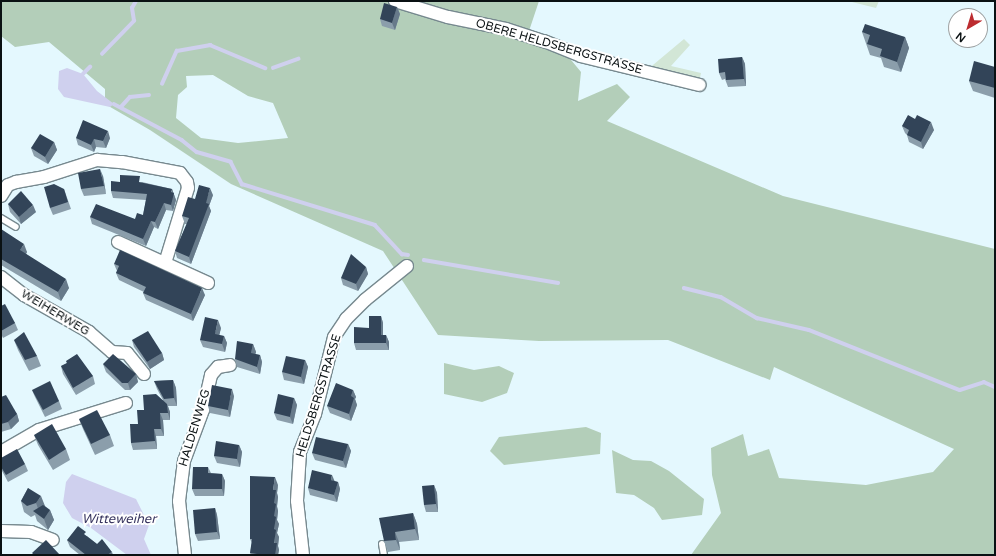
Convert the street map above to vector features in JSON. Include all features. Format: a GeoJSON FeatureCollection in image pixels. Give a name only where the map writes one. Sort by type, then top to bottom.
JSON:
{"type":"FeatureCollection","features":[{"type":"Feature","properties":{"kind":"street","name":"OBERE HELDSBERGSTRASSE"},"geometry":{"type":"LineString","coordinates":[[395,1],[434,13],[506,30],[544,41],[581,56],[700,86]]}},
{"type":"Feature","properties":{"kind":"street"},"geometry":{"type":"LineString","coordinates":[[1,196],[8,185],[44,177],[97,160],[122,162],[180,173],[187,182],[188,188],[165,263]]}},
{"type":"Feature","properties":{"kind":"street"},"geometry":{"type":"LineString","coordinates":[[118,242],[208,283]]}},
{"type":"Feature","properties":{"kind":"street","name":"HELDSBERGSTRASSE"},"geometry":{"type":"LineString","coordinates":[[303,555],[297,501],[300,452],[315,414],[334,337],[346,319],[365,300],[407,266]]}},
{"type":"Feature","properties":{"kind":"street","name":"WEIHERWEG"},"geometry":{"type":"LineString","coordinates":[[1,277],[24,295],[89,332],[112,352],[127,353],[144,374]]}},
{"type":"Feature","properties":{"kind":"street","name":"HALDENWEG"},"geometry":{"type":"LineString","coordinates":[[185,554],[179,501],[184,461],[203,410],[212,375],[218,367],[230,365]]}},
{"type":"Feature","properties":{"kind":"street"},"geometry":{"type":"LineString","coordinates":[[1,452],[39,430],[126,403]]}},
{"type":"Feature","properties":{"kind":"street"},"geometry":{"type":"LineString","coordinates":[[1,531],[31,532],[53,540]]}},
{"type":"Feature","properties":{"kind":"lane"},"geometry":{"type":"LineString","coordinates":[[1,218],[16,227]]}},
{"type":"Feature","properties":{"kind":"lane"},"geometry":{"type":"LineString","coordinates":[[382,544],[384,555]]}},
{"type":"Feature","properties":{"kind":"green space"},"geometry":{"type":"Polygon","coordinates":[[[1,1],[539,1],[526,40],[557,43],[581,72],[578,101],[617,84],[630,97],[607,121],[783,196],[995,249],[995,555],[691,555],[721,513],[712,475],[711,448],[743,434],[748,456],[769,449],[779,478],[866,485],[933,472],[954,449],[774,367],[770,380],[668,340],[539,341],[438,335],[383,251],[231,184],[150,130],[105,104],[105,89],[49,42],[15,47],[1,36],[1,1]],[[213,75],[186,76],[187,87],[178,95],[176,118],[201,138],[238,143],[288,138],[273,103],[248,96],[213,75]]]}},
{"type":"Feature","properties":{"kind":"green space"},"geometry":{"type":"Polygon","coordinates":[[[848,1],[879,1],[876,8],[848,1]]]}},
{"type":"Feature","properties":{"kind":"green space"},"geometry":{"type":"Polygon","coordinates":[[[684,39],[690,45],[671,66],[701,73],[699,82],[647,70],[684,39]]]}},
{"type":"Feature","properties":{"kind":"green space"},"geometry":{"type":"Polygon","coordinates":[[[444,363],[474,370],[499,366],[514,373],[507,393],[482,402],[444,394],[444,363]]]}},
{"type":"Feature","properties":{"kind":"green space"},"geometry":{"type":"Polygon","coordinates":[[[586,427],[601,433],[600,454],[504,465],[490,451],[499,437],[586,427]]]}},
{"type":"Feature","properties":{"kind":"green space"},"geometry":{"type":"Polygon","coordinates":[[[612,450],[633,460],[651,461],[669,471],[704,499],[702,515],[662,520],[654,508],[634,495],[616,493],[612,450]]]}},
{"type":"Feature","properties":{"kind":"water"},"geometry":{"type":"Polygon","coordinates":[[[67,68],[83,74],[97,91],[114,104],[110,107],[64,97],[58,89],[59,71],[67,68]]]}},
{"type":"Feature","properties":{"kind":"water","name":"Witteweiher"},"geometry":{"type":"Polygon","coordinates":[[[72,474],[136,499],[149,525],[144,539],[151,555],[127,555],[91,528],[72,518],[63,503],[66,482],[72,474]]]}},
{"type":"Feature","properties":{"kind":"building"},"geometry":{"type":"Polygon","coordinates":[[[384,3],[397,7],[392,23],[380,19],[384,3]]]}},
{"type":"Feature","properties":{"kind":"building"},"geometry":{"type":"Polygon","coordinates":[[[865,24],[905,37],[897,62],[880,56],[882,49],[867,44],[870,35],[862,32],[865,24]]]}},
{"type":"Feature","properties":{"kind":"building"},"geometry":{"type":"Polygon","coordinates":[[[742,57],[744,79],[726,80],[725,72],[719,73],[718,59],[742,57]]]}},
{"type":"Feature","properties":{"kind":"building"},"geometry":{"type":"Polygon","coordinates":[[[974,61],[995,67],[995,88],[969,81],[974,61]]]}},
{"type":"Feature","properties":{"kind":"building"},"geometry":{"type":"Polygon","coordinates":[[[908,115],[915,119],[917,115],[931,122],[921,142],[907,135],[909,130],[902,126],[908,115]]]}},
{"type":"Feature","properties":{"kind":"building"},"geometry":{"type":"Polygon","coordinates":[[[83,120],[108,131],[103,141],[94,139],[91,145],[76,138],[83,120]]]}},
{"type":"Feature","properties":{"kind":"building"},"geometry":{"type":"Polygon","coordinates":[[[40,134],[54,142],[45,157],[31,148],[40,134]]]}},
{"type":"Feature","properties":{"kind":"building"},"geometry":{"type":"Polygon","coordinates":[[[100,169],[104,186],[81,189],[78,173],[100,169]]]}},
{"type":"Feature","properties":{"kind":"building"},"geometry":{"type":"Polygon","coordinates":[[[120,175],[140,176],[139,182],[172,189],[171,192],[174,193],[171,205],[164,203],[155,222],[151,221],[143,239],[90,217],[96,204],[135,219],[137,213],[143,215],[147,194],[111,191],[111,181],[120,182],[120,175]]]}},
{"type":"Feature","properties":{"kind":"building"},"geometry":{"type":"Polygon","coordinates":[[[54,184],[64,189],[68,202],[50,208],[44,187],[54,184]]]}},
{"type":"Feature","properties":{"kind":"building"},"geometry":{"type":"Polygon","coordinates":[[[199,185],[210,188],[206,203],[209,204],[189,257],[175,251],[189,218],[182,216],[188,197],[195,199],[199,185]]]}},
{"type":"Feature","properties":{"kind":"building"},"geometry":{"type":"Polygon","coordinates":[[[21,191],[33,205],[19,217],[8,204],[21,191]]]}},
{"type":"Feature","properties":{"kind":"building"},"geometry":{"type":"Polygon","coordinates":[[[1,229],[24,244],[20,250],[66,279],[58,292],[1,259],[1,229]]]}},
{"type":"Feature","properties":{"kind":"building"},"geometry":{"type":"Polygon","coordinates":[[[120,250],[202,288],[191,314],[143,293],[146,287],[116,273],[119,266],[114,264],[120,250]]]}},
{"type":"Feature","properties":{"kind":"building"},"geometry":{"type":"Polygon","coordinates":[[[351,254],[366,267],[356,284],[341,278],[351,254]]]}},
{"type":"Feature","properties":{"kind":"building"},"geometry":{"type":"Polygon","coordinates":[[[5,304],[15,323],[1,331],[1,306],[5,304]]]}},
{"type":"Feature","properties":{"kind":"building"},"geometry":{"type":"Polygon","coordinates":[[[369,316],[381,316],[381,335],[386,335],[386,343],[354,343],[354,327],[369,328],[369,316]]]}},
{"type":"Feature","properties":{"kind":"building"},"geometry":{"type":"Polygon","coordinates":[[[205,317],[218,320],[215,334],[224,336],[222,344],[200,340],[205,317]]]}},
{"type":"Feature","properties":{"kind":"building"},"geometry":{"type":"Polygon","coordinates":[[[148,331],[162,353],[147,362],[132,340],[148,331]]]}},
{"type":"Feature","properties":{"kind":"building"},"geometry":{"type":"Polygon","coordinates":[[[24,332],[37,356],[25,360],[14,340],[24,332]]]}},
{"type":"Feature","properties":{"kind":"building"},"geometry":{"type":"Polygon","coordinates":[[[237,341],[253,344],[251,353],[260,355],[257,367],[235,359],[237,341]]]}},
{"type":"Feature","properties":{"kind":"building"},"geometry":{"type":"Polygon","coordinates":[[[77,354],[93,376],[73,388],[61,366],[77,354]]]}},
{"type":"Feature","properties":{"kind":"building"},"geometry":{"type":"Polygon","coordinates":[[[113,354],[136,374],[128,383],[122,383],[103,364],[113,354]]]}},
{"type":"Feature","properties":{"kind":"building"},"geometry":{"type":"Polygon","coordinates":[[[286,356],[305,360],[301,377],[282,372],[286,356]]]}},
{"type":"Feature","properties":{"kind":"building"},"geometry":{"type":"Polygon","coordinates":[[[173,380],[174,398],[164,399],[154,381],[173,380]]]}},
{"type":"Feature","properties":{"kind":"building"},"geometry":{"type":"Polygon","coordinates":[[[50,381],[59,401],[43,410],[32,390],[50,381]]]}},
{"type":"Feature","properties":{"kind":"building"},"geometry":{"type":"Polygon","coordinates":[[[336,383],[353,390],[351,396],[354,398],[349,414],[327,406],[336,383]]]}},
{"type":"Feature","properties":{"kind":"building"},"geometry":{"type":"Polygon","coordinates":[[[212,385],[232,389],[228,410],[208,406],[212,385]]]}},
{"type":"Feature","properties":{"kind":"building"},"geometry":{"type":"Polygon","coordinates":[[[156,394],[167,404],[168,413],[160,413],[161,429],[154,429],[155,441],[131,443],[130,424],[138,424],[137,410],[144,410],[143,395],[156,394]]]}},
{"type":"Feature","properties":{"kind":"building"},"geometry":{"type":"Polygon","coordinates":[[[278,394],[294,398],[290,417],[274,413],[278,394]]]}},
{"type":"Feature","properties":{"kind":"building"},"geometry":{"type":"Polygon","coordinates":[[[6,395],[17,414],[8,422],[1,424],[1,397],[6,395]]]}},
{"type":"Feature","properties":{"kind":"building"},"geometry":{"type":"Polygon","coordinates":[[[97,410],[110,435],[91,444],[79,419],[97,410]]]}},
{"type":"Feature","properties":{"kind":"building"},"geometry":{"type":"Polygon","coordinates":[[[52,424],[66,449],[49,460],[34,435],[52,424]]]}},
{"type":"Feature","properties":{"kind":"building"},"geometry":{"type":"Polygon","coordinates":[[[316,437],[348,444],[343,461],[312,453],[316,437]]]}},
{"type":"Feature","properties":{"kind":"building"},"geometry":{"type":"Polygon","coordinates":[[[216,441],[239,445],[237,459],[214,456],[216,441]]]}},
{"type":"Feature","properties":{"kind":"building"},"geometry":{"type":"Polygon","coordinates":[[[17,449],[25,464],[6,475],[1,467],[1,458],[17,449]]]}},
{"type":"Feature","properties":{"kind":"building"},"geometry":{"type":"Polygon","coordinates":[[[193,467],[208,467],[208,473],[222,474],[222,489],[192,489],[193,467]]]}},
{"type":"Feature","properties":{"kind":"building"},"geometry":{"type":"Polygon","coordinates":[[[312,470],[332,475],[331,480],[338,482],[334,495],[308,488],[312,470]]]}},
{"type":"Feature","properties":{"kind":"building"},"geometry":{"type":"Polygon","coordinates":[[[250,476],[275,477],[273,490],[276,490],[274,516],[276,517],[274,529],[276,530],[274,543],[277,543],[275,555],[250,553],[252,539],[250,539],[250,476]]]}},
{"type":"Feature","properties":{"kind":"building"},"geometry":{"type":"Polygon","coordinates":[[[434,485],[436,504],[424,505],[422,486],[434,485]]]}},
{"type":"Feature","properties":{"kind":"building"},"geometry":{"type":"Polygon","coordinates":[[[28,488],[41,496],[36,503],[27,506],[21,501],[28,488]]]}},
{"type":"Feature","properties":{"kind":"building"},"geometry":{"type":"Polygon","coordinates":[[[43,505],[50,510],[44,519],[33,511],[43,505]]]}},
{"type":"Feature","properties":{"kind":"building"},"geometry":{"type":"Polygon","coordinates":[[[215,508],[217,532],[195,534],[193,510],[215,508]]]}},
{"type":"Feature","properties":{"kind":"building"},"geometry":{"type":"Polygon","coordinates":[[[413,513],[415,529],[395,532],[396,540],[384,541],[379,518],[413,513]]]}},
{"type":"Feature","properties":{"kind":"building"},"geometry":{"type":"Polygon","coordinates":[[[78,526],[86,532],[84,534],[97,544],[102,539],[112,552],[107,555],[86,555],[67,540],[78,526]]]}},
{"type":"Feature","properties":{"kind":"building"},"geometry":{"type":"Polygon","coordinates":[[[46,540],[60,555],[34,555],[32,553],[46,540]]]}},
{"type":"Feature","properties":{"kind":"waterway"},"geometry":{"type":"LineString","coordinates":[[102,54],[134,21],[132,8],[136,1]]}},
{"type":"Feature","properties":{"kind":"waterway"},"geometry":{"type":"LineString","coordinates":[[162,84],[177,51],[210,45],[265,68]]}},
{"type":"Feature","properties":{"kind":"waterway"},"geometry":{"type":"LineString","coordinates":[[273,68],[298,59]]}},
{"type":"Feature","properties":{"kind":"waterway"},"geometry":{"type":"LineString","coordinates":[[83,74],[90,67]]}},
{"type":"Feature","properties":{"kind":"waterway"},"geometry":{"type":"LineString","coordinates":[[121,107],[130,97],[149,95]]}},
{"type":"Feature","properties":{"kind":"waterway"},"geometry":{"type":"LineString","coordinates":[[114,104],[182,140],[197,152],[231,162],[242,184],[375,225],[402,254],[408,255]]}},
{"type":"Feature","properties":{"kind":"waterway"},"geometry":{"type":"LineString","coordinates":[[424,260],[558,283]]}},
{"type":"Feature","properties":{"kind":"waterway"},"geometry":{"type":"LineString","coordinates":[[684,288],[721,297],[757,318],[809,330],[960,390],[984,382],[995,387]]}}]}
